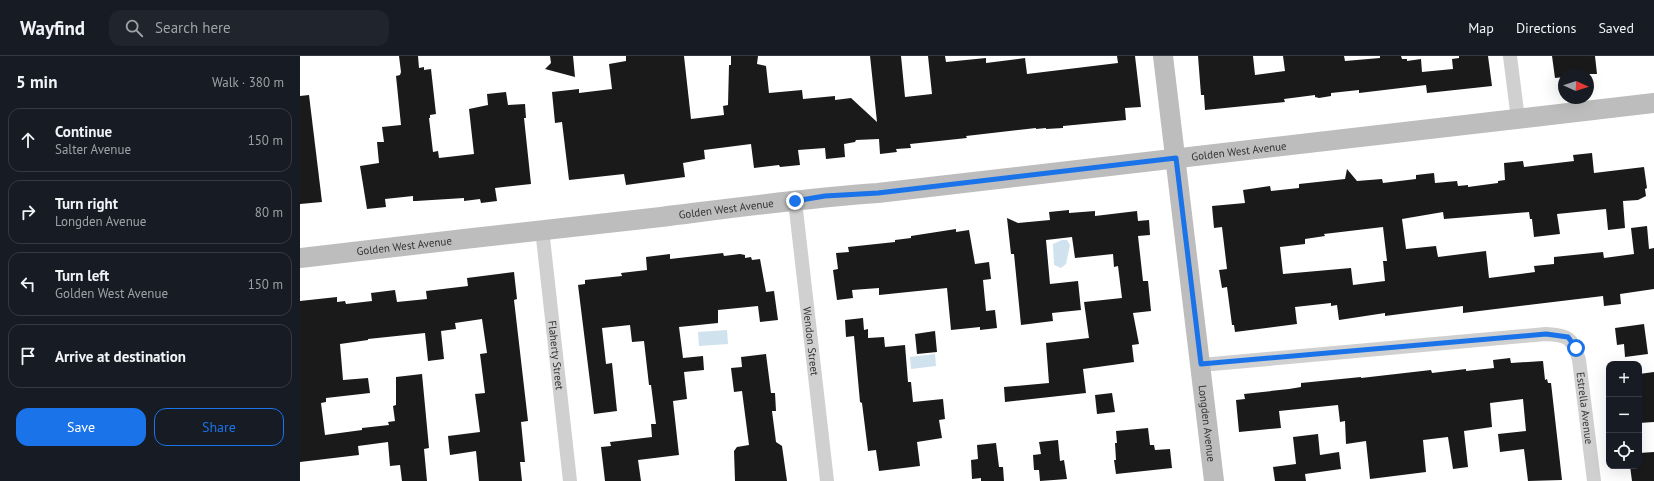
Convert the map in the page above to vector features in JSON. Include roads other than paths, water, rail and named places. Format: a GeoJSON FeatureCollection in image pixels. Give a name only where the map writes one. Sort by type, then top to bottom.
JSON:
{"type":"FeatureCollection","features":[{"type":"Feature","properties":{"kind":"street","name":"Longden Avenue"},"geometry":{"type":"LineString","coordinates":[[1164,56],[1214,481]]}},
{"type":"Feature","properties":{"kind":"street"},"geometry":{"type":"LineString","coordinates":[[1510,56],[1518,119]]}},
{"type":"Feature","properties":{"kind":"street","name":"Golden West Avenue"},"geometry":{"type":"LineString","coordinates":[[300,258],[457,241],[542,229],[795,201],[825,196],[878,193],[1654,103]]}},
{"type":"Feature","properties":{"kind":"street","name":"Wendon Street"},"geometry":{"type":"LineString","coordinates":[[795,201],[827,481]]}},
{"type":"Feature","properties":{"kind":"street","name":"Flaherty Street"},"geometry":{"type":"LineString","coordinates":[[542,229],[570,481]]}},
{"type":"Feature","properties":{"kind":"street","name":"Estrella Avenue"},"geometry":{"type":"LineString","coordinates":[[1201,364],[1546,334],[1568,337],[1576,348],[1579,360],[1594,481]]}},
{"type":"Feature","properties":{"kind":"water"},"geometry":{"type":"Polygon","coordinates":[[[1062,240],[1067,240],[1070,245],[1066,264],[1061,268],[1054,265],[1053,244],[1062,240]]]}},
{"type":"Feature","properties":{"kind":"water"},"geometry":{"type":"Polygon","coordinates":[[[727,330],[728,344],[699,346],[698,332],[727,330]]]}},
{"type":"Feature","properties":{"kind":"water"},"geometry":{"type":"Polygon","coordinates":[[[935,354],[936,366],[911,369],[910,357],[935,354]]]}}]}
